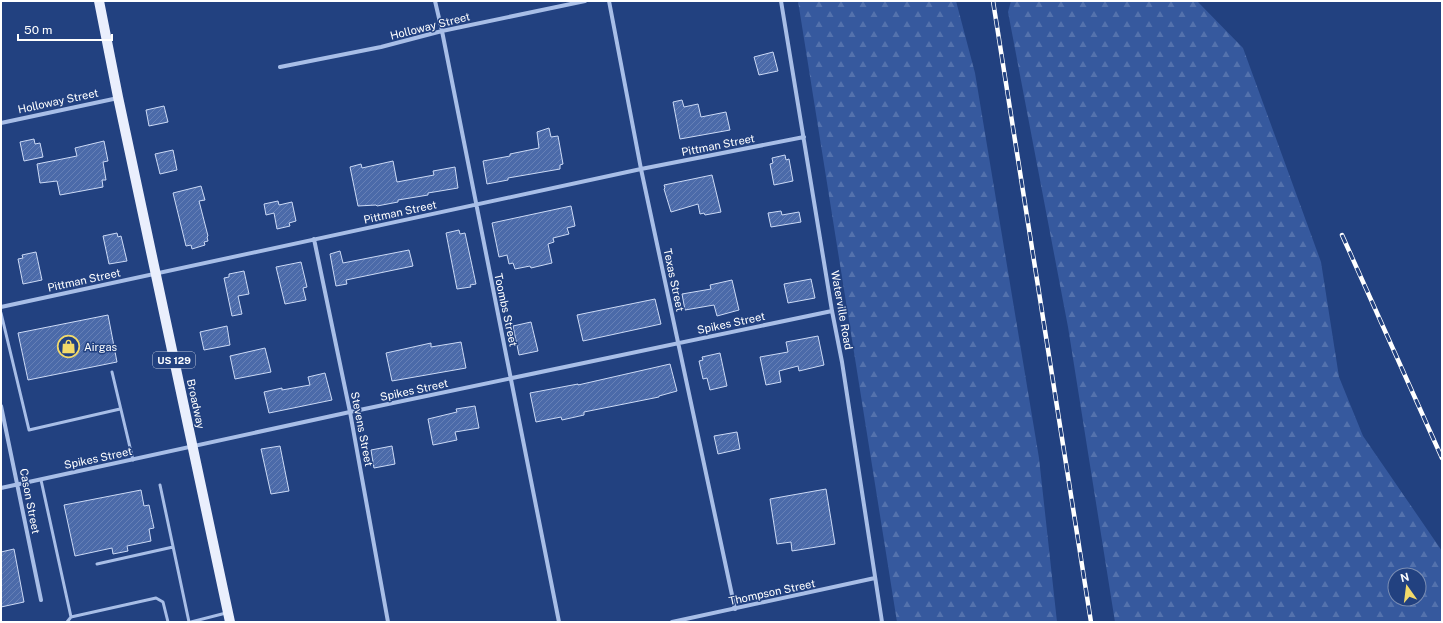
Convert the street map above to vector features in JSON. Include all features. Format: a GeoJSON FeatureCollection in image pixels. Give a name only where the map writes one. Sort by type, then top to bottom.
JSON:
{"type":"FeatureCollection","features":[{"type":"Feature","properties":{"kind":"main road","name":"US 129"},"geometry":{"type":"LineString","coordinates":[[99,1],[118,98]]}},
{"type":"Feature","properties":{"kind":"main road","name":"Broadway"},"geometry":{"type":"LineString","coordinates":[[118,98],[229,617]]}},
{"type":"Feature","properties":{"kind":"street","name":"Toombs Street"},"geometry":{"type":"LineString","coordinates":[[435,1],[559,622]]}},
{"type":"Feature","properties":{"kind":"street","name":"Holloway Street"},"geometry":{"type":"LineString","coordinates":[[280,67],[381,47],[442,31],[585,1]]}},
{"type":"Feature","properties":{"kind":"street","name":"Texas Street"},"geometry":{"type":"LineString","coordinates":[[609,1],[641,169],[735,609]]}},
{"type":"Feature","properties":{"kind":"street","name":"Waterville Road"},"geometry":{"type":"LineString","coordinates":[[781,1],[832,311],[842,362],[882,622]]}},
{"type":"Feature","properties":{"kind":"street","name":"Holloway Street"},"geometry":{"type":"LineString","coordinates":[[1,123],[118,98]]}},
{"type":"Feature","properties":{"kind":"street","name":"Pittman Street"},"geometry":{"type":"LineString","coordinates":[[1,307],[641,169],[804,137]]}},
{"type":"Feature","properties":{"kind":"street","name":"Stevens Street"},"geometry":{"type":"LineString","coordinates":[[314,239],[350,412],[388,622]]}},
{"type":"Feature","properties":{"kind":"street","name":"Spikes Street"},"geometry":{"type":"LineString","coordinates":[[1,488],[350,412],[832,311]]}},
{"type":"Feature","properties":{"kind":"street","name":"Cason Street"},"geometry":{"type":"LineString","coordinates":[[1,406],[41,600]]}},
{"type":"Feature","properties":{"kind":"street","name":"Thompson Street"},"geometry":{"type":"LineString","coordinates":[[672,622],[875,578]]}},
{"type":"Feature","properties":{"kind":"lane"},"geometry":{"type":"LineString","coordinates":[[1,313],[29,430],[120,409]]}},
{"type":"Feature","properties":{"kind":"lane"},"geometry":{"type":"LineString","coordinates":[[112,372],[133,460]]}},
{"type":"Feature","properties":{"kind":"lane"},"geometry":{"type":"LineString","coordinates":[[41,480],[71,617]]}},
{"type":"Feature","properties":{"kind":"lane"},"geometry":{"type":"LineString","coordinates":[[160,485],[190,622],[229,617]]}},
{"type":"Feature","properties":{"kind":"lane"},"geometry":{"type":"LineString","coordinates":[[97,564],[173,547]]}},
{"type":"Feature","properties":{"kind":"lane"},"geometry":{"type":"LineString","coordinates":[[67,622],[71,617],[156,598],[162,602],[168,622]]}},
{"type":"Feature","properties":{"kind":"green space"},"geometry":{"type":"Polygon","coordinates":[[[798,1],[956,1],[975,73],[1039,458],[1057,622],[897,622],[798,1]]]}},
{"type":"Feature","properties":{"kind":"green space"},"geometry":{"type":"Polygon","coordinates":[[[1011,1],[1197,1],[1243,48],[1321,262],[1339,377],[1363,436],[1442,551],[1442,622],[1115,622],[1068,327],[1008,12],[1011,1]]]}},
{"type":"Feature","properties":{"kind":"building"},"geometry":{"type":"Polygon","coordinates":[[[773,52],[778,71],[759,75],[754,57],[773,52]]]}},
{"type":"Feature","properties":{"kind":"building"},"geometry":{"type":"Polygon","coordinates":[[[682,100],[684,107],[698,104],[701,117],[726,112],[730,130],[680,139],[673,102],[682,100]]]}},
{"type":"Feature","properties":{"kind":"building"},"geometry":{"type":"Polygon","coordinates":[[[164,106],[168,122],[149,126],[146,110],[164,106]]]}},
{"type":"Feature","properties":{"kind":"building"},"geometry":{"type":"Polygon","coordinates":[[[549,128],[551,137],[558,136],[563,164],[560,165],[560,169],[508,178],[508,180],[487,184],[483,161],[510,156],[510,154],[539,148],[537,132],[549,128]]]}},
{"type":"Feature","properties":{"kind":"building"},"geometry":{"type":"Polygon","coordinates":[[[34,139],[35,144],[40,143],[43,157],[24,161],[20,142],[34,139]]]}},
{"type":"Feature","properties":{"kind":"building"},"geometry":{"type":"Polygon","coordinates":[[[104,141],[108,161],[103,162],[106,180],[102,180],[103,187],[60,195],[57,181],[40,183],[37,164],[77,156],[75,148],[104,141]]]}},
{"type":"Feature","properties":{"kind":"building"},"geometry":{"type":"Polygon","coordinates":[[[173,150],[177,170],[160,174],[155,154],[173,150]]]}},
{"type":"Feature","properties":{"kind":"building"},"geometry":{"type":"Polygon","coordinates":[[[785,155],[786,160],[789,159],[793,181],[774,185],[770,164],[773,163],[772,158],[785,155]]]}},
{"type":"Feature","properties":{"kind":"building"},"geometry":{"type":"Polygon","coordinates":[[[393,161],[397,182],[434,175],[433,171],[455,167],[458,188],[428,193],[428,195],[398,200],[398,202],[377,206],[358,206],[350,167],[361,164],[362,168],[393,161]]]}},
{"type":"Feature","properties":{"kind":"building"},"geometry":{"type":"Polygon","coordinates":[[[712,175],[721,212],[705,215],[704,213],[700,214],[698,204],[671,212],[664,185],[712,175]]]}},
{"type":"Feature","properties":{"kind":"building"},"geometry":{"type":"Polygon","coordinates":[[[201,186],[205,200],[199,201],[208,241],[204,242],[205,245],[192,249],[191,245],[186,246],[173,193],[201,186]]]}},
{"type":"Feature","properties":{"kind":"building"},"geometry":{"type":"Polygon","coordinates":[[[278,201],[279,205],[292,202],[296,221],[289,223],[290,226],[277,229],[274,213],[266,215],[264,204],[278,201]]]}},
{"type":"Feature","properties":{"kind":"building"},"geometry":{"type":"Polygon","coordinates":[[[571,206],[575,226],[567,228],[569,234],[553,238],[554,242],[548,244],[552,263],[531,268],[530,266],[515,269],[513,263],[509,264],[507,255],[499,257],[492,223],[571,206]]]}},
{"type":"Feature","properties":{"kind":"building"},"geometry":{"type":"Polygon","coordinates":[[[781,211],[782,215],[799,212],[801,222],[771,227],[768,213],[781,211]]]}},
{"type":"Feature","properties":{"kind":"building"},"geometry":{"type":"Polygon","coordinates":[[[459,230],[460,234],[465,233],[476,284],[470,285],[471,287],[457,289],[446,233],[459,230]]]}},
{"type":"Feature","properties":{"kind":"building"},"geometry":{"type":"Polygon","coordinates":[[[117,233],[118,237],[121,236],[127,261],[109,264],[103,236],[117,233]]]}},
{"type":"Feature","properties":{"kind":"building"},"geometry":{"type":"Polygon","coordinates":[[[409,250],[413,266],[346,280],[347,284],[336,286],[330,254],[340,251],[343,263],[409,250]]]}},
{"type":"Feature","properties":{"kind":"building"},"geometry":{"type":"Polygon","coordinates":[[[36,252],[42,280],[23,284],[18,259],[23,258],[22,255],[36,252]]]}},
{"type":"Feature","properties":{"kind":"building"},"geometry":{"type":"Polygon","coordinates":[[[301,262],[307,287],[303,288],[306,300],[285,304],[276,267],[301,262]]]}},
{"type":"Feature","properties":{"kind":"building"},"geometry":{"type":"Polygon","coordinates":[[[244,271],[249,294],[238,296],[242,314],[232,316],[224,278],[229,277],[229,274],[244,271]]]}},
{"type":"Feature","properties":{"kind":"building"},"geometry":{"type":"Polygon","coordinates":[[[811,279],[815,298],[788,303],[784,284],[811,279]]]}},
{"type":"Feature","properties":{"kind":"building"},"geometry":{"type":"Polygon","coordinates":[[[732,280],[739,310],[717,316],[714,305],[685,310],[682,294],[711,289],[710,285],[732,280]]]}},
{"type":"Feature","properties":{"kind":"building"},"geometry":{"type":"Polygon","coordinates":[[[655,299],[661,324],[583,341],[577,315],[655,299]]]}},
{"type":"Feature","properties":{"kind":"building","name":"Airgas"},"geometry":{"type":"Polygon","coordinates":[[[108,315],[117,362],[28,380],[18,333],[108,315]]]}},
{"type":"Feature","properties":{"kind":"building"},"geometry":{"type":"Polygon","coordinates":[[[531,322],[538,351],[519,355],[513,326],[531,322]]]}},
{"type":"Feature","properties":{"kind":"building"},"geometry":{"type":"Polygon","coordinates":[[[227,326],[230,345],[204,350],[200,332],[227,326]]]}},
{"type":"Feature","properties":{"kind":"building"},"geometry":{"type":"Polygon","coordinates":[[[818,336],[824,365],[799,371],[798,366],[779,371],[781,382],[766,385],[760,357],[788,352],[786,342],[818,336]]]}},
{"type":"Feature","properties":{"kind":"building"},"geometry":{"type":"Polygon","coordinates":[[[461,342],[466,368],[392,381],[386,353],[431,343],[431,347],[461,342]]]}},
{"type":"Feature","properties":{"kind":"building"},"geometry":{"type":"Polygon","coordinates":[[[265,348],[271,372],[235,379],[230,356],[265,348]]]}},
{"type":"Feature","properties":{"kind":"building"},"geometry":{"type":"Polygon","coordinates":[[[720,353],[727,386],[710,390],[707,378],[703,379],[699,361],[703,360],[702,357],[720,353]]]}},
{"type":"Feature","properties":{"kind":"building"},"geometry":{"type":"Polygon","coordinates":[[[670,364],[677,391],[659,397],[584,412],[584,415],[562,420],[561,417],[536,422],[530,393],[578,385],[670,364]]]}},
{"type":"Feature","properties":{"kind":"building"},"geometry":{"type":"Polygon","coordinates":[[[325,373],[332,400],[269,413],[264,392],[282,388],[282,390],[310,385],[308,377],[325,373]]]}},
{"type":"Feature","properties":{"kind":"building"},"geometry":{"type":"Polygon","coordinates":[[[475,406],[479,428],[455,432],[457,440],[433,445],[428,419],[457,412],[456,409],[475,406]]]}},
{"type":"Feature","properties":{"kind":"building"},"geometry":{"type":"Polygon","coordinates":[[[737,432],[740,449],[718,454],[714,436],[737,432]]]}},
{"type":"Feature","properties":{"kind":"building"},"geometry":{"type":"Polygon","coordinates":[[[280,446],[289,491],[271,494],[261,449],[280,446]]]}},
{"type":"Feature","properties":{"kind":"building"},"geometry":{"type":"Polygon","coordinates":[[[392,446],[395,464],[374,468],[371,450],[392,446]]]}},
{"type":"Feature","properties":{"kind":"building"},"geometry":{"type":"Polygon","coordinates":[[[826,489],[835,544],[792,551],[791,542],[777,544],[770,499],[826,489]]]}},
{"type":"Feature","properties":{"kind":"building"},"geometry":{"type":"Polygon","coordinates":[[[141,490],[144,506],[149,505],[154,528],[149,529],[151,541],[127,546],[128,551],[113,554],[112,548],[75,556],[64,505],[141,490]]]}},
{"type":"Feature","properties":{"kind":"building"},"geometry":{"type":"Polygon","coordinates":[[[14,549],[24,602],[1,607],[1,552],[14,549]]]}},
{"type":"Feature","properties":{"kind":"railway"},"geometry":{"type":"LineString","coordinates":[[993,1],[1091,622]]}},
{"type":"Feature","properties":{"kind":"railway"},"geometry":{"type":"LineString","coordinates":[[1342,235],[1442,458]]}},
{"type":"Feature","properties":{"kind":"place","name":"Airgas"},"geometry":{"type":"Point","coordinates":[68,347]}}]}
